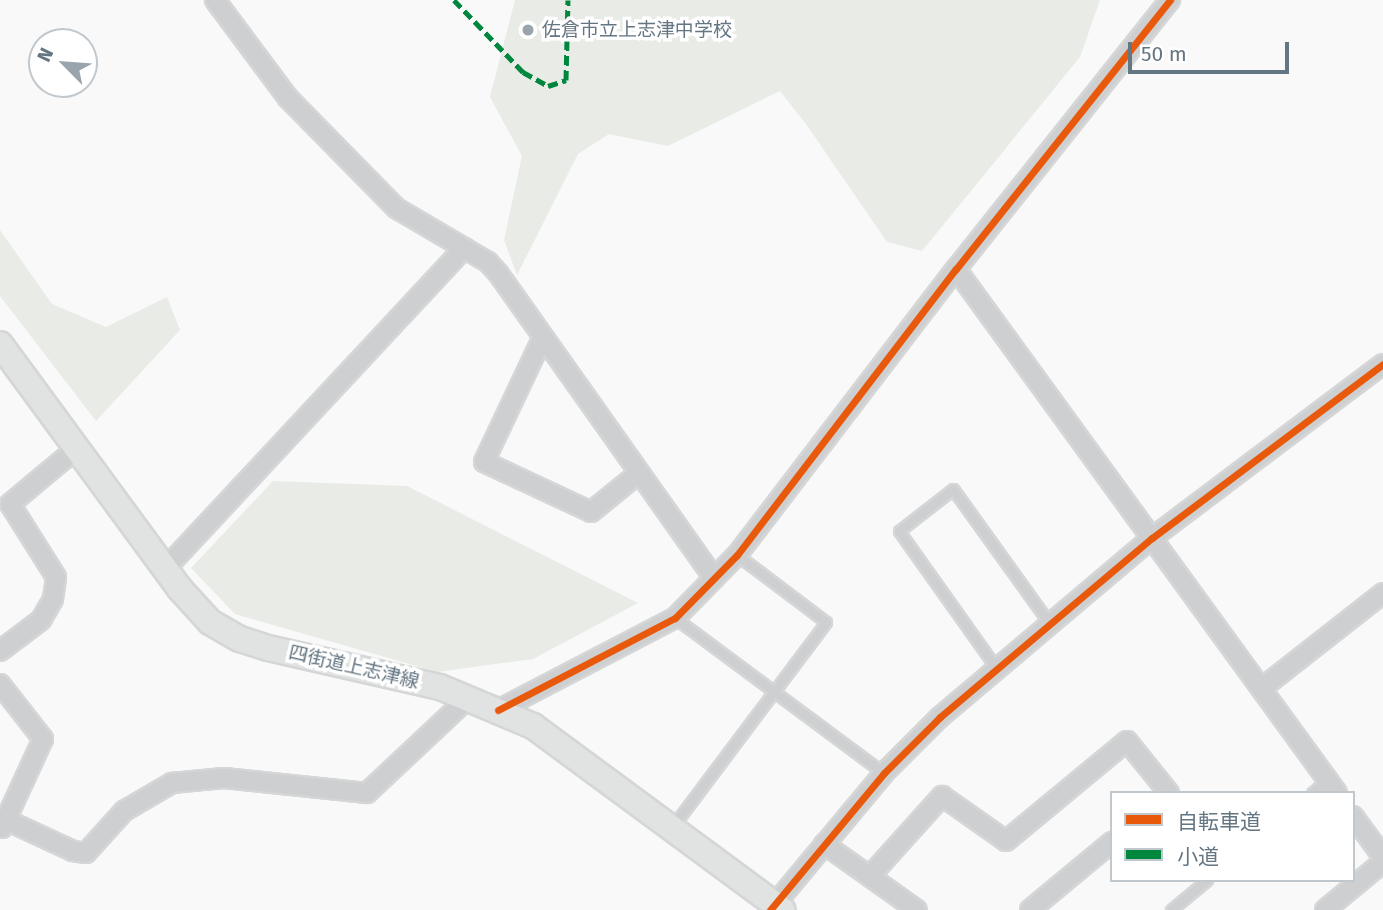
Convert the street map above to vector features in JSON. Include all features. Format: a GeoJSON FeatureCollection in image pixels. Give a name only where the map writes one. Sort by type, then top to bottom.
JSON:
{"type":"FeatureCollection","features":[{"type":"Feature","properties":{"kind":"main road","name":"四街道上志津線"},"geometry":{"type":"LineString","coordinates":[[0,344],[165,569],[210,622],[240,639],[440,687],[533,726],[776,908]]}},
{"type":"Feature","properties":{"kind":"street"},"geometry":{"type":"LineString","coordinates":[[215,0],[288,98],[396,208],[488,262],[499,273],[714,578]]}},
{"type":"Feature","properties":{"kind":"street"},"geometry":{"type":"LineString","coordinates":[[498,710],[675,618],[737,555],[956,269],[1170,0]]}},
{"type":"Feature","properties":{"kind":"street"},"geometry":{"type":"LineString","coordinates":[[165,569],[464,248]]}},
{"type":"Feature","properties":{"kind":"street"},"geometry":{"type":"LineString","coordinates":[[956,269],[1332,786]]}},
{"type":"Feature","properties":{"kind":"street"},"geometry":{"type":"LineString","coordinates":[[543,337],[484,462],[591,512],[639,473]]}},
{"type":"Feature","properties":{"kind":"street"},"geometry":{"type":"LineString","coordinates":[[776,908],[824,844],[884,773],[940,717],[1153,538],[1383,364]]}},
{"type":"Feature","properties":{"kind":"street"},"geometry":{"type":"LineString","coordinates":[[0,651],[41,620],[53,599],[56,577],[10,505],[76,449]]}},
{"type":"Feature","properties":{"kind":"street"},"geometry":{"type":"LineString","coordinates":[[1262,688],[1383,593]]}},
{"type":"Feature","properties":{"kind":"street"},"geometry":{"type":"LineString","coordinates":[[0,684],[43,739],[3,825],[73,851],[86,853],[124,811],[172,783],[224,778],[367,793],[468,698]]}},
{"type":"Feature","properties":{"kind":"street"},"geometry":{"type":"LineString","coordinates":[[870,876],[942,796],[1006,841],[1127,741],[1166,791]]}},
{"type":"Feature","properties":{"kind":"street"},"geometry":{"type":"LineString","coordinates":[[1355,818],[1381,851],[1355,878]]}},
{"type":"Feature","properties":{"kind":"street"},"geometry":{"type":"LineString","coordinates":[[824,844],[917,910]]}},
{"type":"Feature","properties":{"kind":"street"},"geometry":{"type":"LineString","coordinates":[[1030,910],[1110,844]]}},
{"type":"Feature","properties":{"kind":"street"},"geometry":{"type":"LineString","coordinates":[[1325,910],[1352,882]]}},
{"type":"Feature","properties":{"kind":"lane"},"geometry":{"type":"LineString","coordinates":[[997,669],[899,531],[953,489],[1050,624]]}},
{"type":"Feature","properties":{"kind":"lane"},"geometry":{"type":"LineString","coordinates":[[671,828],[776,692],[826,622],[737,555]]}},
{"type":"Feature","properties":{"kind":"lane"},"geometry":{"type":"LineString","coordinates":[[675,618],[884,773]]}},
{"type":"Feature","properties":{"kind":"lane"},"geometry":{"type":"LineString","coordinates":[[1171,910],[1205,882]]}},
{"type":"Feature","properties":{"kind":"shaded area"},"geometry":{"type":"Polygon","coordinates":[[[515,0],[1100,0],[1080,57],[922,251],[887,242],[806,124],[780,91],[668,146],[609,134],[578,154],[517,275],[504,240],[522,156],[490,97],[515,0]]]}},
{"type":"Feature","properties":{"kind":"shaded area"},"geometry":{"type":"Polygon","coordinates":[[[0,230],[52,304],[106,327],[167,297],[180,330],[96,421],[0,296],[0,230]]]}},
{"type":"Feature","properties":{"kind":"shaded area"},"geometry":{"type":"Polygon","coordinates":[[[273,481],[407,486],[638,603],[533,659],[437,672],[235,614],[191,568],[273,481]]]}},
{"type":"Feature","properties":{"kind":"marked path"},"geometry":{"type":"LineString","coordinates":[[454,0],[523,72],[548,86],[566,80],[568,0]]}},
{"type":"Feature","properties":{"kind":"cycle path"},"geometry":{"type":"LineString","coordinates":[[498,710],[675,618],[737,555],[956,269],[1170,0]]}},
{"type":"Feature","properties":{"kind":"cycle path"},"geometry":{"type":"LineString","coordinates":[[770,910],[884,773],[940,717],[1152,538],[1383,364]]}},
{"type":"Feature","properties":{"kind":"place","name":"佐倉市立上志津中学校"},"geometry":{"type":"Point","coordinates":[528,30]}}]}
